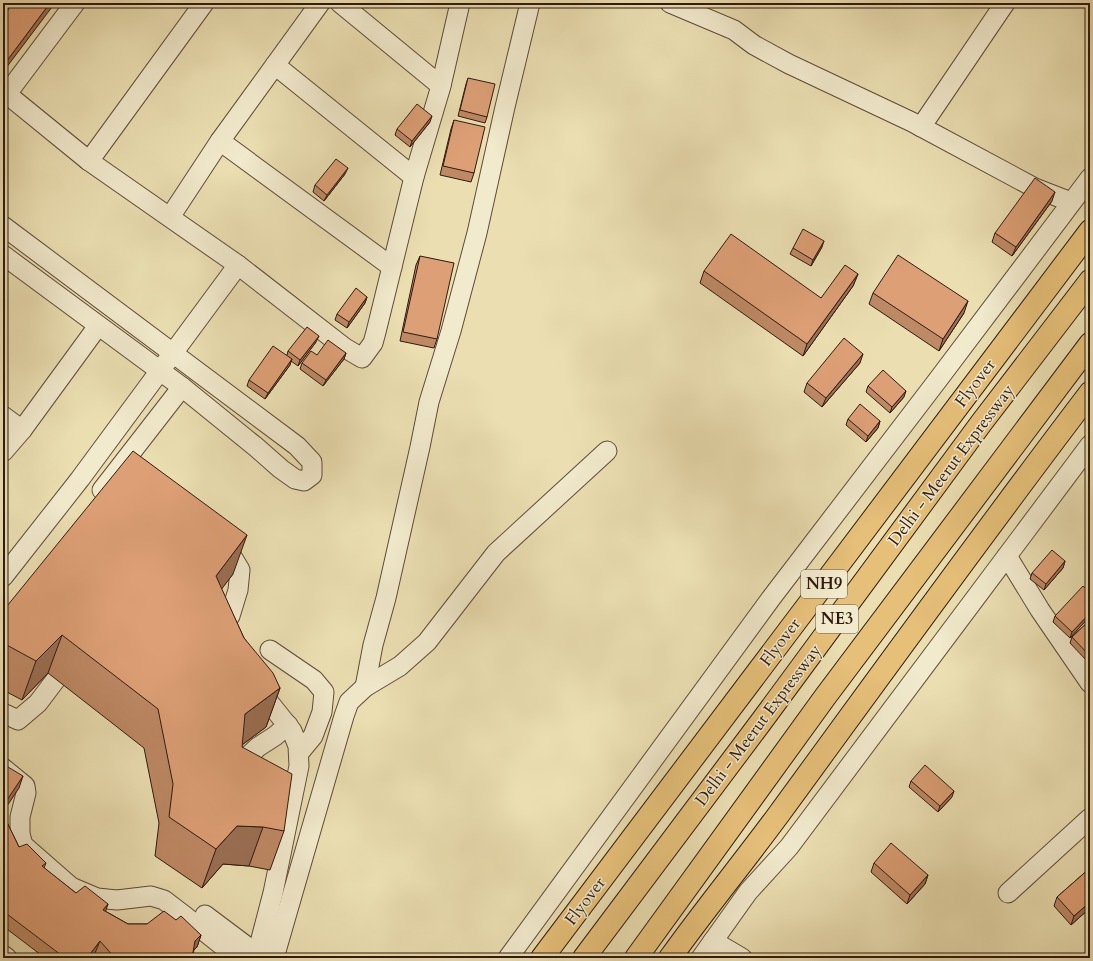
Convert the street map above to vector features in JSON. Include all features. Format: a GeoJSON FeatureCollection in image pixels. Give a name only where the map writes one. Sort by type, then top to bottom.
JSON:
{"type":"FeatureCollection","features":[{"type":"Feature","properties":{"kind":"highway","name":"Flyover"},"geometry":{"type":"LineString","coordinates":[[542,958],[1090,231]]}},
{"type":"Feature","properties":{"kind":"highway","name":"Delhi - Meerut Expressway"},"geometry":{"type":"LineString","coordinates":[[584,958],[761,722],[982,422],[1090,281]]}},
{"type":"Feature","properties":{"kind":"highway","name":"NE3"},"geometry":{"type":"LineString","coordinates":[[636,958],[825,696],[1090,344]]}},
{"type":"Feature","properties":{"kind":"highway"},"geometry":{"type":"LineString","coordinates":[[670,958],[688,932],[768,829],[1024,479],[1090,393]]}},
{"type":"Feature","properties":{"kind":"street"},"geometry":{"type":"LineString","coordinates":[[75,3],[4,95],[89,161],[238,265],[345,348],[362,358],[373,343],[414,177],[441,86],[460,3]]}},
{"type":"Feature","properties":{"kind":"street"},"geometry":{"type":"LineString","coordinates":[[89,161],[204,3]]}},
{"type":"Feature","properties":{"kind":"street"},"geometry":{"type":"LineString","coordinates":[[170,217],[220,141],[320,3]]}},
{"type":"Feature","properties":{"kind":"street"},"geometry":{"type":"LineString","coordinates":[[340,3],[441,86]]}},
{"type":"Feature","properties":{"kind":"street"},"geometry":{"type":"LineString","coordinates":[[364,687],[373,645],[386,598],[429,402],[451,331],[476,233],[530,3]]}},
{"type":"Feature","properties":{"kind":"street"},"geometry":{"type":"LineString","coordinates":[[670,3],[734,30],[754,45],[789,64],[921,127],[1035,188],[1071,202]]}},
{"type":"Feature","properties":{"kind":"street"},"geometry":{"type":"LineString","coordinates":[[921,127],[1005,3]]}},
{"type":"Feature","properties":{"kind":"street"},"geometry":{"type":"LineString","coordinates":[[275,65],[414,177]]}},
{"type":"Feature","properties":{"kind":"street"},"geometry":{"type":"LineString","coordinates":[[220,141],[392,267]]}},
{"type":"Feature","properties":{"kind":"street"},"geometry":{"type":"LineString","coordinates":[[508,958],[772,597],[1090,178]]}},
{"type":"Feature","properties":{"kind":"street"},"geometry":{"type":"LineString","coordinates":[[3,226],[297,446],[312,462],[312,475],[304,481],[295,479],[182,387],[3,256]]}},
{"type":"Feature","properties":{"kind":"street"},"geometry":{"type":"LineString","coordinates":[[3,577],[80,480],[238,265]]}},
{"type":"Feature","properties":{"kind":"street"},"geometry":{"type":"LineString","coordinates":[[3,452],[22,430],[98,326]]}},
{"type":"Feature","properties":{"kind":"street"},"geometry":{"type":"LineString","coordinates":[[91,504],[126,471],[182,387]]}},
{"type":"Feature","properties":{"kind":"street"},"geometry":{"type":"LineString","coordinates":[[3,416],[22,430]]}},
{"type":"Feature","properties":{"kind":"street"},"geometry":{"type":"LineString","coordinates":[[701,958],[748,892],[789,847],[1090,445]]}},
{"type":"Feature","properties":{"kind":"street"},"geometry":{"type":"LineString","coordinates":[[249,957],[349,702],[364,687],[400,666],[427,642],[496,553],[607,451]]}},
{"type":"Feature","properties":{"kind":"street"},"geometry":{"type":"LineString","coordinates":[[201,634],[230,616],[238,590],[240,570],[224,545],[206,531]]}},
{"type":"Feature","properties":{"kind":"street"},"geometry":{"type":"LineString","coordinates":[[1006,556],[1040,610],[1090,683]]}},
{"type":"Feature","properties":{"kind":"street"},"geometry":{"type":"LineString","coordinates":[[3,713],[18,720],[38,703],[81,646],[87,646]]}},
{"type":"Feature","properties":{"kind":"street"},"geometry":{"type":"LineString","coordinates":[[270,650],[314,680],[324,692],[322,712],[313,736],[299,753]]}},
{"type":"Feature","properties":{"kind":"street"},"geometry":{"type":"LineString","coordinates":[[243,674],[259,689],[288,725],[298,746],[299,753],[299,766],[284,801],[273,893],[249,957]]}},
{"type":"Feature","properties":{"kind":"street"},"geometry":{"type":"LineString","coordinates":[[252,788],[243,773],[245,759],[258,747],[288,725]]}},
{"type":"Feature","properties":{"kind":"street"},"geometry":{"type":"LineString","coordinates":[[3,768],[25,786],[26,793],[20,817],[20,834],[23,845],[71,887],[97,898],[117,900],[151,896],[164,900],[185,916],[249,957]]}},
{"type":"Feature","properties":{"kind":"street"},"geometry":{"type":"LineString","coordinates":[[1008,893],[1090,818]]}},
{"type":"Feature","properties":{"kind":"street"},"geometry":{"type":"LineString","coordinates":[[189,903],[249,957]]}},
{"type":"Feature","properties":{"kind":"street"},"geometry":{"type":"LineString","coordinates":[[713,940],[742,958]]}},
{"type":"Feature","properties":{"kind":"street"},"geometry":{"type":"LineString","coordinates":[[3,955],[7,958]]}},
{"type":"Feature","properties":{"kind":"building"},"geometry":{"type":"Polygon","coordinates":[[[13,3],[50,3],[3,66],[3,17],[13,3]]]}},
{"type":"Feature","properties":{"kind":"building"},"geometry":{"type":"Polygon","coordinates":[[[468,78],[495,84],[487,117],[460,110],[468,78]]]}},
{"type":"Feature","properties":{"kind":"building"},"geometry":{"type":"Polygon","coordinates":[[[417,104],[432,116],[412,141],[397,129],[417,104]]]}},
{"type":"Feature","properties":{"kind":"building"},"geometry":{"type":"Polygon","coordinates":[[[454,120],[485,127],[474,173],[443,166],[454,120]]]}},
{"type":"Feature","properties":{"kind":"building"},"geometry":{"type":"Polygon","coordinates":[[[336,159],[348,168],[327,195],[315,185],[336,159]]]}},
{"type":"Feature","properties":{"kind":"building"},"geometry":{"type":"Polygon","coordinates":[[[1035,178],[1055,192],[1016,247],[995,233],[1035,178]]]}},
{"type":"Feature","properties":{"kind":"building"},"geometry":{"type":"Polygon","coordinates":[[[803,229],[824,241],[813,260],[793,248],[803,229]]]}},
{"type":"Feature","properties":{"kind":"building"},"geometry":{"type":"Polygon","coordinates":[[[731,234],[821,298],[845,265],[858,274],[807,344],[704,271],[731,234]]]}},
{"type":"Feature","properties":{"kind":"building"},"geometry":{"type":"Polygon","coordinates":[[[898,255],[968,301],[943,339],[873,293],[898,255]]]}},
{"type":"Feature","properties":{"kind":"building"},"geometry":{"type":"Polygon","coordinates":[[[420,256],[454,263],[437,339],[403,332],[420,256]]]}},
{"type":"Feature","properties":{"kind":"building"},"geometry":{"type":"Polygon","coordinates":[[[356,288],[367,297],[349,322],[337,314],[356,288]]]}},
{"type":"Feature","properties":{"kind":"building"},"geometry":{"type":"Polygon","coordinates":[[[307,327],[319,336],[300,360],[288,351],[307,327]]]}},
{"type":"Feature","properties":{"kind":"building"},"geometry":{"type":"Polygon","coordinates":[[[844,338],[863,354],[826,398],[807,383],[844,338]]]}},
{"type":"Feature","properties":{"kind":"building"},"geometry":{"type":"Polygon","coordinates":[[[328,340],[346,353],[326,380],[302,363],[311,351],[317,355],[328,340]]]}},
{"type":"Feature","properties":{"kind":"building"},"geometry":{"type":"Polygon","coordinates":[[[273,346],[292,359],[268,393],[249,380],[273,346]]]}},
{"type":"Feature","properties":{"kind":"building"},"geometry":{"type":"Polygon","coordinates":[[[883,370],[906,391],[892,407],[868,386],[883,370]]]}},
{"type":"Feature","properties":{"kind":"building"},"geometry":{"type":"Polygon","coordinates":[[[860,404],[880,421],[868,436],[848,419],[860,404]]]}},
{"type":"Feature","properties":{"kind":"building"},"geometry":{"type":"Polygon","coordinates":[[[133,451],[247,535],[216,576],[244,638],[273,673],[280,688],[245,714],[242,747],[292,774],[284,831],[263,827],[237,826],[216,849],[169,817],[173,784],[158,709],[62,635],[36,661],[3,643],[3,611],[133,451]]]}},
{"type":"Feature","properties":{"kind":"building"},"geometry":{"type":"Polygon","coordinates":[[[1052,550],[1065,561],[1046,584],[1032,573],[1052,550]]]}},
{"type":"Feature","properties":{"kind":"building"},"geometry":{"type":"Polygon","coordinates":[[[1083,586],[1090,593],[1090,613],[1072,632],[1055,616],[1083,586]]]}},
{"type":"Feature","properties":{"kind":"building"},"geometry":{"type":"Polygon","coordinates":[[[1090,620],[1090,652],[1088,654],[1072,637],[1090,620]]]}},
{"type":"Feature","properties":{"kind":"building"},"geometry":{"type":"Polygon","coordinates":[[[3,764],[23,776],[7,800],[3,801],[3,764]]]}},
{"type":"Feature","properties":{"kind":"building"},"geometry":{"type":"Polygon","coordinates":[[[925,765],[954,791],[940,806],[911,781],[925,765]]]}},
{"type":"Feature","properties":{"kind":"building"},"geometry":{"type":"Polygon","coordinates":[[[3,814],[19,847],[27,844],[46,863],[42,866],[76,893],[85,886],[108,904],[103,910],[128,924],[147,924],[164,911],[176,920],[181,916],[201,935],[195,941],[192,958],[115,958],[100,941],[87,958],[65,958],[3,911],[3,814]]]}},
{"type":"Feature","properties":{"kind":"building"},"geometry":{"type":"Polygon","coordinates":[[[891,843],[928,875],[910,895],[874,863],[891,843]]]}},
{"type":"Feature","properties":{"kind":"building"},"geometry":{"type":"Polygon","coordinates":[[[1090,868],[1090,902],[1074,916],[1057,897],[1090,868]]]}}]}
